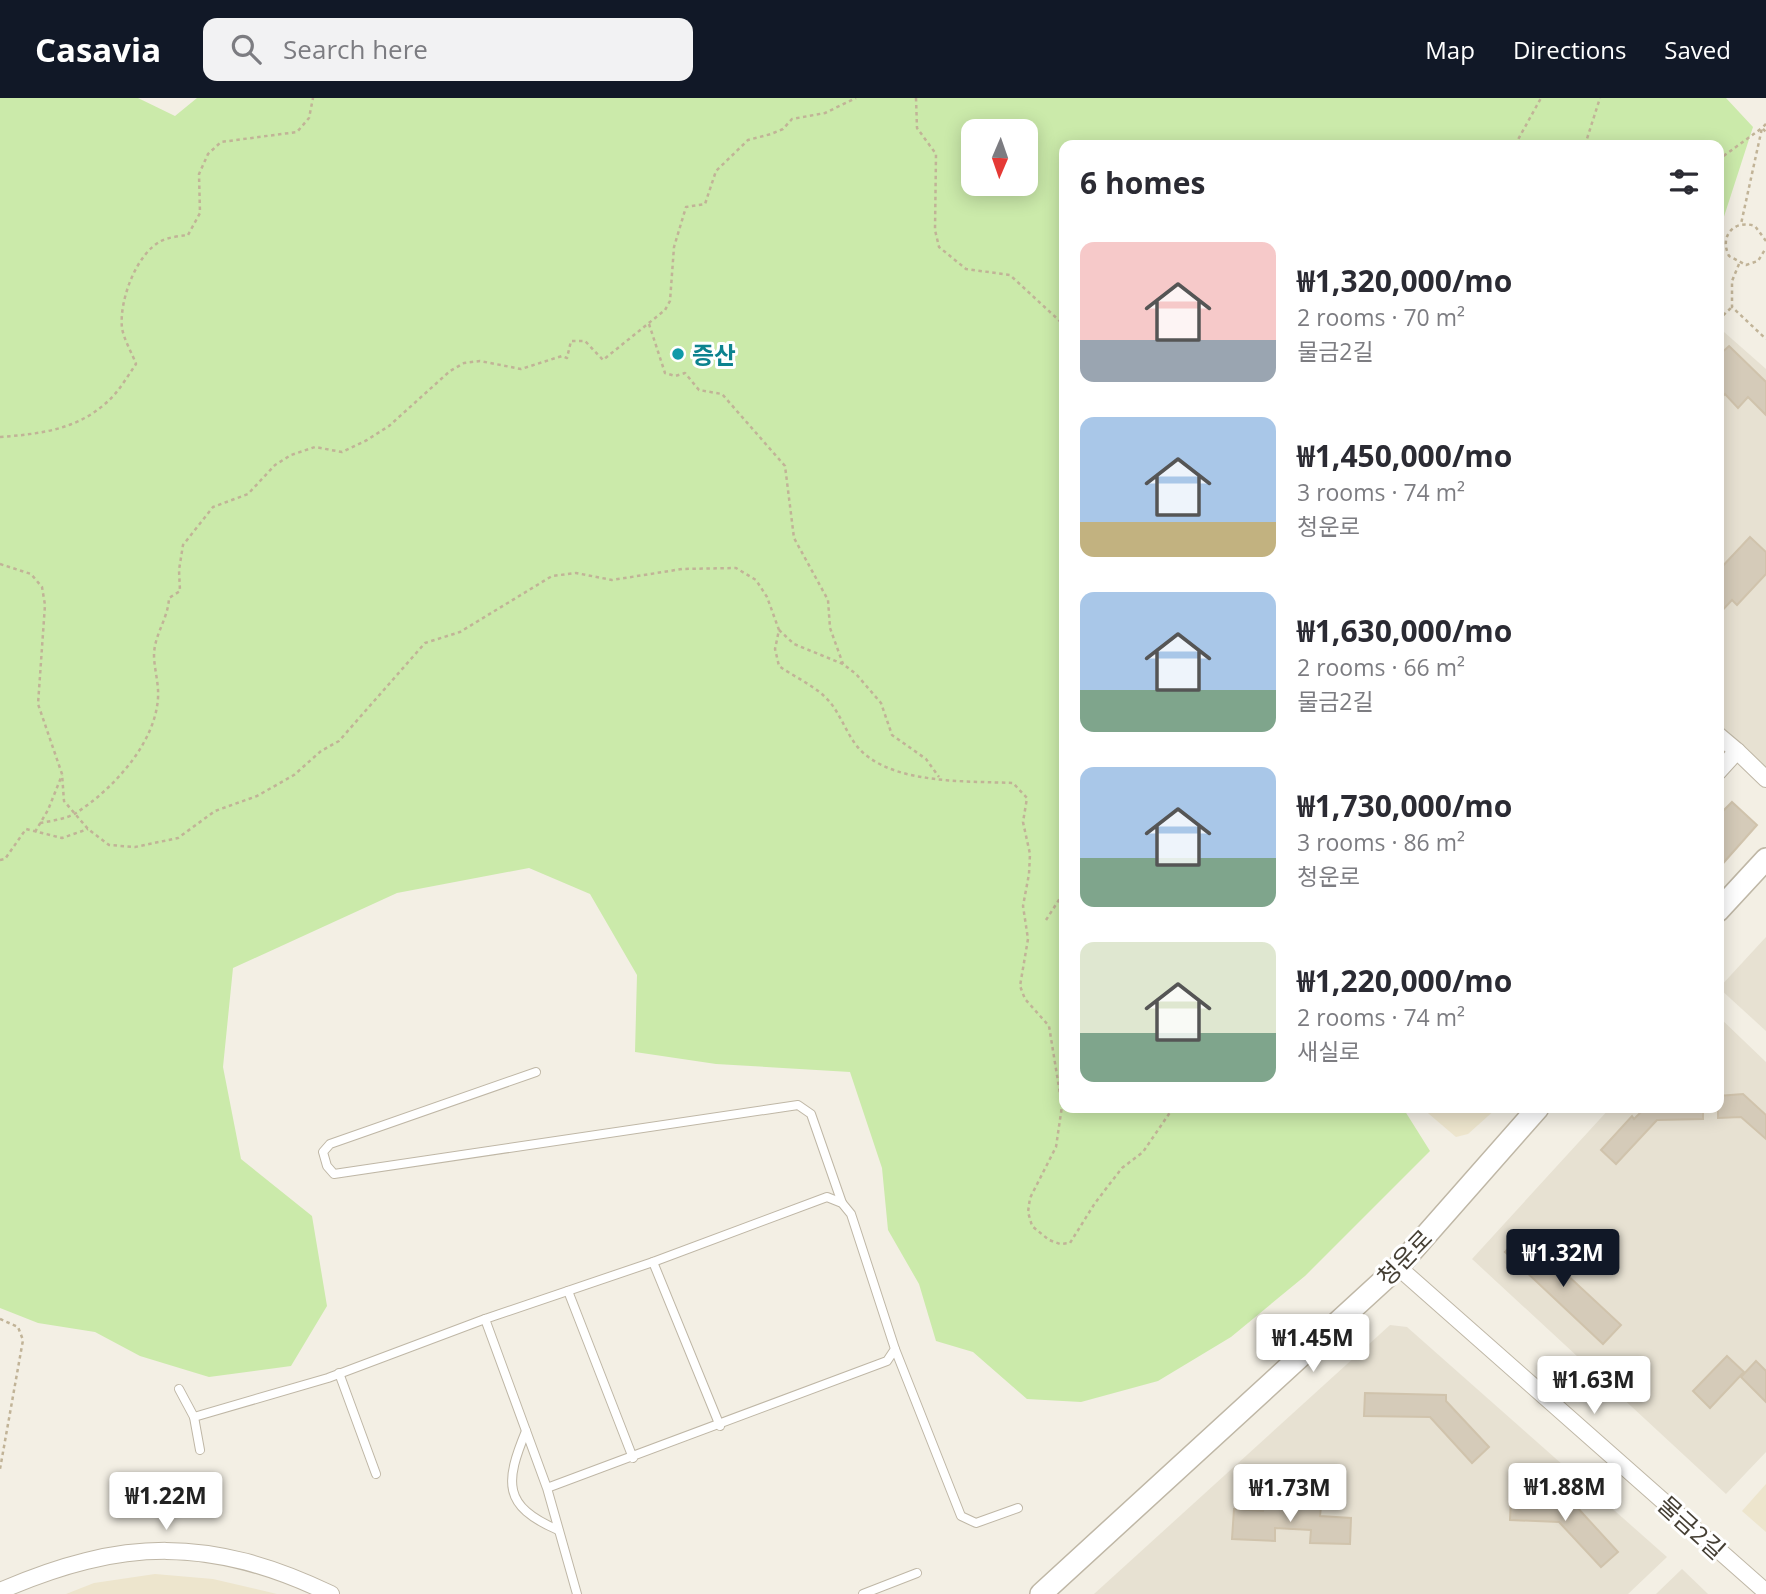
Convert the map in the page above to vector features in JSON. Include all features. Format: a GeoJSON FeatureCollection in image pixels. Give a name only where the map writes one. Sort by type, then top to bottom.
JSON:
{"type":"FeatureCollection","features":[{"type":"Feature","properties":{"kind":"street"},"geometry":{"type":"LineString","coordinates":[[1724,740],[1766,779]]}},
{"type":"Feature","properties":{"kind":"street"},"geometry":{"type":"LineString","coordinates":[[1724,765],[1737,751]]}},
{"type":"Feature","properties":{"kind":"street"},"geometry":{"type":"LineString","coordinates":[[1724,904],[1766,859]]}},
{"type":"Feature","properties":{"kind":"street","name":"청운로"},"geometry":{"type":"LineString","coordinates":[[1041,1594],[1398,1266],[1534,1113]]}},
{"type":"Feature","properties":{"kind":"street","name":"물금2길"},"geometry":{"type":"LineString","coordinates":[[1398,1266],[1766,1592]]}},
{"type":"Feature","properties":{"kind":"street"},"geometry":{"type":"LineString","coordinates":[[0,1591],[39,1574],[113,1554],[187,1550],[260,1564],[331,1594]]}},
{"type":"Feature","properties":{"kind":"lane"},"geometry":{"type":"LineString","coordinates":[[536,1072],[330,1144],[323,1152],[327,1166],[334,1174],[798,1105],[811,1114],[842,1203],[851,1214],[895,1349],[961,1516],[976,1523],[1018,1508]]}},
{"type":"Feature","properties":{"kind":"lane"},"geometry":{"type":"LineString","coordinates":[[194,1417],[339,1373],[485,1319],[653,1262],[827,1197],[842,1203]]}},
{"type":"Feature","properties":{"kind":"lane"},"geometry":{"type":"LineString","coordinates":[[653,1262],[720,1426]]}},
{"type":"Feature","properties":{"kind":"lane"},"geometry":{"type":"LineString","coordinates":[[568,1291],[633,1458]]}},
{"type":"Feature","properties":{"kind":"lane"},"geometry":{"type":"LineString","coordinates":[[485,1319],[547,1488],[577,1594]]}},
{"type":"Feature","properties":{"kind":"lane"},"geometry":{"type":"LineString","coordinates":[[547,1488],[887,1362],[895,1349]]}},
{"type":"Feature","properties":{"kind":"lane"},"geometry":{"type":"LineString","coordinates":[[339,1373],[376,1474]]}},
{"type":"Feature","properties":{"kind":"lane"},"geometry":{"type":"LineString","coordinates":[[179,1389],[194,1417],[200,1450]]}},
{"type":"Feature","properties":{"kind":"lane"},"geometry":{"type":"LineString","coordinates":[[526,1431],[511,1470],[511,1487],[516,1503],[527,1514],[558,1530]]}},
{"type":"Feature","properties":{"kind":"lane"},"geometry":{"type":"LineString","coordinates":[[863,1594],[917,1573]]}},
{"type":"Feature","properties":{"kind":"path"},"geometry":{"type":"LineString","coordinates":[[0,437],[45,433],[76,424],[107,403],[136,364],[122,329],[124,302],[134,275],[149,250],[163,239],[188,235],[200,213],[199,174],[208,154],[221,142],[296,132],[309,118],[313,98]]}},
{"type":"Feature","properties":{"kind":"path"},"geometry":{"type":"LineString","coordinates":[[40,824],[74,814],[118,778],[152,726],[158,698],[154,654],[159,630],[168,616],[169,598],[180,591],[179,570],[183,545],[213,507],[248,494],[275,465],[291,454],[315,447],[342,452],[367,440],[389,426],[450,370],[464,363],[480,361],[528,368],[562,356],[567,358],[571,341],[585,341],[603,360],[649,324],[670,301],[674,247],[686,206],[705,204],[716,171],[748,140],[783,129],[792,119],[825,113],[856,98]]}},
{"type":"Feature","properties":{"kind":"path"},"geometry":{"type":"LineString","coordinates":[[916,98],[917,128],[936,154],[935,230],[939,247],[966,269],[1010,275],[1059,320]]}},
{"type":"Feature","properties":{"kind":"path"},"geometry":{"type":"LineString","coordinates":[[1518,140],[1541,98]]}},
{"type":"Feature","properties":{"kind":"path"},"geometry":{"type":"LineString","coordinates":[[1586,140],[1600,98]]}},
{"type":"Feature","properties":{"kind":"path"},"geometry":{"type":"LineString","coordinates":[[1724,156],[1766,124]]}},
{"type":"Feature","properties":{"kind":"path"},"geometry":{"type":"LineString","coordinates":[[1762,128],[1766,132]]}},
{"type":"Feature","properties":{"kind":"path"},"geometry":{"type":"LineString","coordinates":[[1741,224],[1762,128]]}},
{"type":"Feature","properties":{"kind":"path"},"geometry":{"type":"LineString","coordinates":[[1766,241],[1765,236],[1755,226],[1741,224],[1729,231],[1725,244],[1729,256],[1739,264],[1758,261],[1766,248]]}},
{"type":"Feature","properties":{"kind":"path"},"geometry":{"type":"LineString","coordinates":[[1739,264],[1732,281],[1732,307],[1766,339]]}},
{"type":"Feature","properties":{"kind":"path"},"geometry":{"type":"LineString","coordinates":[[1724,314],[1732,307]]}},
{"type":"Feature","properties":{"kind":"path"},"geometry":{"type":"LineString","coordinates":[[649,324],[665,373],[676,376],[685,373],[699,390],[722,394],[785,466],[794,538],[828,600],[830,628],[844,664],[881,702],[892,735],[926,759],[939,777]]}},
{"type":"Feature","properties":{"kind":"path"},"geometry":{"type":"LineString","coordinates":[[0,565],[31,574],[42,587],[45,605],[38,704],[62,774],[64,801],[88,829],[109,845],[156,844],[178,838],[215,811],[257,796],[294,775],[321,751],[340,741],[425,643],[460,632],[552,576],[576,573],[612,580],[682,569],[736,568],[756,580],[767,597],[779,630],[775,649],[779,666],[824,696],[840,718],[846,735],[867,756],[889,769],[939,777],[1013,783],[1027,798],[1023,822],[1030,854],[1023,906],[1028,939],[1020,986],[1025,999],[1049,1026],[1059,1088]]}},
{"type":"Feature","properties":{"kind":"path"},"geometry":{"type":"LineString","coordinates":[[779,630],[811,653],[844,664]]}},
{"type":"Feature","properties":{"kind":"path"},"geometry":{"type":"LineString","coordinates":[[35,832],[62,774]]}},
{"type":"Feature","properties":{"kind":"path"},"geometry":{"type":"LineString","coordinates":[[0,860],[5,859],[26,829],[62,838],[88,829]]}},
{"type":"Feature","properties":{"kind":"path"},"geometry":{"type":"LineString","coordinates":[[1046,920],[1059,900]]}},
{"type":"Feature","properties":{"kind":"path"},"geometry":{"type":"LineString","coordinates":[[1061,1113],[1056,1147],[1030,1199],[1028,1212],[1032,1226],[1049,1240],[1060,1244],[1070,1243],[1095,1203],[1122,1168],[1143,1152],[1170,1113]]}},
{"type":"Feature","properties":{"kind":"path"},"geometry":{"type":"LineString","coordinates":[[0,1320],[18,1327],[23,1340],[0,1469]]}},
{"type":"Feature","properties":{"kind":"shaded area"},"geometry":{"type":"Polygon","coordinates":[[[1724,332],[1766,369],[1766,770],[1724,732],[1724,332]]]}},
{"type":"Feature","properties":{"kind":"shaded area"},"geometry":{"type":"Polygon","coordinates":[[[1766,937],[1766,1031],[1724,993],[1724,983],[1766,937]]]}},
{"type":"Feature","properties":{"kind":"shaded area"},"geometry":{"type":"Polygon","coordinates":[[[1724,1022],[1766,1062],[1766,1452],[1726,1494],[1472,1259],[1605,1113],[1724,1113],[1724,1022]]]}},
{"type":"Feature","properties":{"kind":"shaded area"},"geometry":{"type":"Polygon","coordinates":[[[1428,1113],[1491,1113],[1468,1134],[1456,1137],[1428,1113]]]}},
{"type":"Feature","properties":{"kind":"shaded area"},"geometry":{"type":"Polygon","coordinates":[[[1390,1325],[1407,1327],[1667,1557],[1628,1594],[1094,1594],[1390,1325]]]}},
{"type":"Feature","properties":{"kind":"shaded area"},"geometry":{"type":"Polygon","coordinates":[[[1766,1484],[1766,1532],[1742,1511],[1766,1484]]]}},
{"type":"Feature","properties":{"kind":"shaded area"},"geometry":{"type":"Polygon","coordinates":[[[1682,1569],[1708,1594],[1656,1594],[1682,1569]]]}},
{"type":"Feature","properties":{"kind":"shaded area"},"geometry":{"type":"Polygon","coordinates":[[[155,1574],[213,1579],[277,1594],[66,1594],[94,1583],[155,1574]]]}},
{"type":"Feature","properties":{"kind":"green space"},"geometry":{"type":"Polygon","coordinates":[[[0,98],[138,98],[175,116],[197,98],[1726,98],[1753,127],[1724,217],[1724,140],[1059,140],[1059,1113],[1406,1113],[1430,1151],[1305,1276],[1231,1337],[1158,1381],[1081,1402],[1027,1399],[973,1352],[936,1341],[919,1284],[888,1230],[882,1168],[850,1072],[716,1064],[635,1052],[637,975],[590,894],[529,868],[397,893],[233,968],[223,1067],[241,1159],[312,1216],[327,1306],[291,1366],[209,1377],[140,1356],[95,1332],[38,1323],[0,1308],[0,98]]]}},
{"type":"Feature","properties":{"kind":"building"},"geometry":{"type":"Polygon","coordinates":[[[1729,346],[1766,382],[1766,415],[1748,397],[1738,408],[1724,395],[1724,351],[1729,346]]]}},
{"type":"Feature","properties":{"kind":"building"},"geometry":{"type":"Polygon","coordinates":[[[1750,537],[1766,552],[1766,574],[1737,605],[1732,600],[1724,609],[1724,565],[1750,537]]]}},
{"type":"Feature","properties":{"kind":"building"},"geometry":{"type":"Polygon","coordinates":[[[1732,802],[1757,825],[1724,862],[1724,810],[1732,802]]]}},
{"type":"Feature","properties":{"kind":"building"},"geometry":{"type":"Polygon","coordinates":[[[1743,1094],[1766,1115],[1766,1139],[1741,1117],[1718,1118],[1718,1113],[1724,1113],[1724,1096],[1743,1094]]]}},
{"type":"Feature","properties":{"kind":"building"},"geometry":{"type":"Polygon","coordinates":[[[1640,1113],[1703,1113],[1703,1119],[1657,1120],[1616,1164],[1601,1150],[1632,1116],[1634,1119],[1640,1113]]]}},
{"type":"Feature","properties":{"kind":"building"},"geometry":{"type":"Polygon","coordinates":[[[1522,1233],[1621,1325],[1603,1344],[1505,1252],[1522,1233]]]}},
{"type":"Feature","properties":{"kind":"building"},"geometry":{"type":"Polygon","coordinates":[[[1727,1356],[1744,1372],[1710,1408],[1693,1391],[1727,1356]]]}},
{"type":"Feature","properties":{"kind":"building"},"geometry":{"type":"Polygon","coordinates":[[[1756,1361],[1766,1371],[1766,1402],[1741,1377],[1756,1361]]]}},
{"type":"Feature","properties":{"kind":"building"},"geometry":{"type":"Polygon","coordinates":[[[1365,1393],[1446,1395],[1446,1401],[1489,1447],[1472,1463],[1430,1417],[1364,1416],[1365,1393]]]}},
{"type":"Feature","properties":{"kind":"building"},"geometry":{"type":"Polygon","coordinates":[[[1511,1497],[1575,1499],[1575,1505],[1618,1552],[1601,1567],[1559,1522],[1510,1520],[1511,1497]]]}},
{"type":"Feature","properties":{"kind":"building"},"geometry":{"type":"Polygon","coordinates":[[[1264,1502],[1321,1506],[1320,1516],[1351,1518],[1350,1544],[1310,1543],[1311,1530],[1275,1528],[1275,1541],[1232,1539],[1234,1509],[1263,1511],[1264,1502]]]}},
{"type":"Feature","properties":{"kind":"place","name":"증산"},"geometry":{"type":"Point","coordinates":[678,354]}}]}
